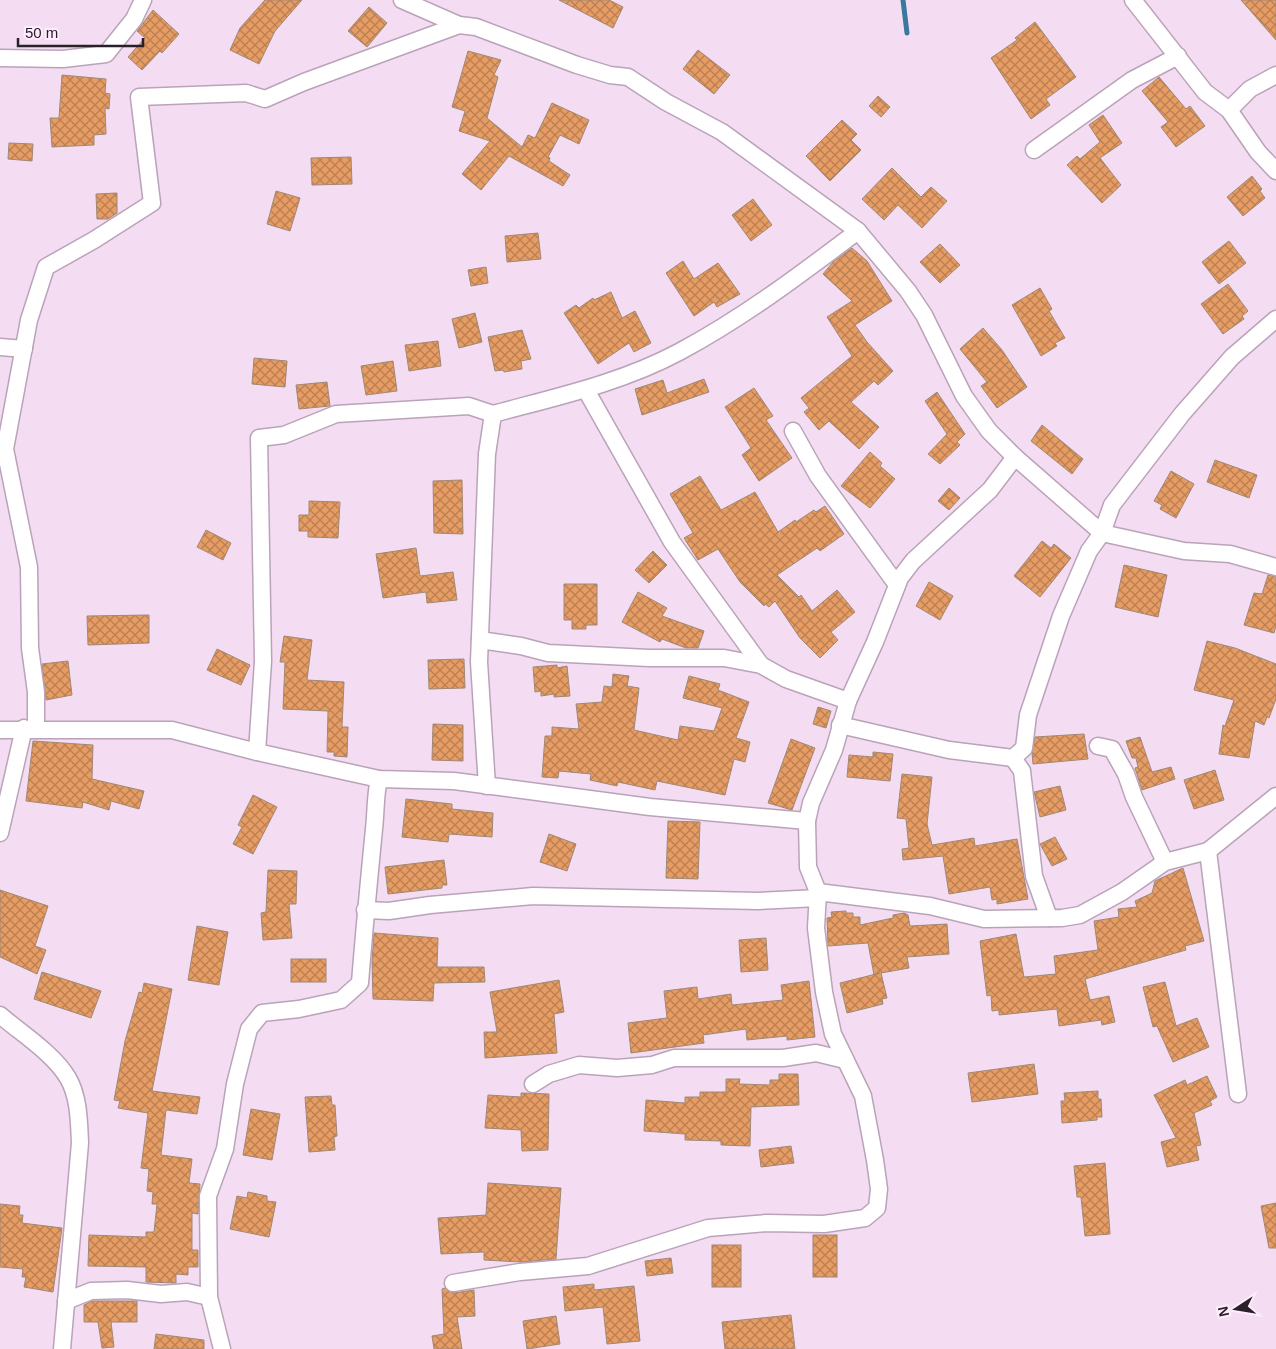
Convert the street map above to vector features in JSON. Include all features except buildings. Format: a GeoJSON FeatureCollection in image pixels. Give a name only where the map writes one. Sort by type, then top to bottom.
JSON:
{"type":"FeatureCollection","features":[{"type":"Feature","properties":{"kind":"street"},"geometry":{"type":"LineString","coordinates":[[0,58],[63,59],[106,54],[134,19],[143,0]]}},
{"type":"Feature","properties":{"kind":"street"},"geometry":{"type":"LineString","coordinates":[[402,0],[459,24],[492,32],[577,65],[610,75],[628,77],[666,102],[722,132],[858,231],[924,315],[969,403],[989,431],[1015,458],[1102,533],[1184,551],[1230,554],[1276,567]]}},
{"type":"Feature","properties":{"kind":"street"},"geometry":{"type":"LineString","coordinates":[[1133,0],[1205,92],[1229,110],[1258,152],[1276,170]]}},
{"type":"Feature","properties":{"kind":"street"},"geometry":{"type":"LineString","coordinates":[[0,832],[30,728],[36,692],[30,648],[29,567],[5,450],[29,320],[46,267],[94,240],[152,203],[139,96],[246,93],[265,99],[304,82],[459,24]]}},
{"type":"Feature","properties":{"kind":"street"},"geometry":{"type":"LineString","coordinates":[[1034,150],[1132,80],[1178,56]]}},
{"type":"Feature","properties":{"kind":"street"},"geometry":{"type":"LineString","coordinates":[[1229,110],[1250,89],[1276,75]]}},
{"type":"Feature","properties":{"kind":"street"},"geometry":{"type":"LineString","coordinates":[[257,752],[263,661],[259,438],[284,435],[336,414],[469,406],[493,414],[586,390],[679,352],[746,312],[858,231]]}},
{"type":"Feature","properties":{"kind":"street"},"geometry":{"type":"LineString","coordinates":[[1013,758],[1024,748],[1028,715],[1061,616],[1089,552],[1102,533],[1112,506],[1182,414],[1232,357],[1276,319]]}},
{"type":"Feature","properties":{"kind":"street"},"geometry":{"type":"LineString","coordinates":[[0,347],[24,349]]}},
{"type":"Feature","properties":{"kind":"street"},"geometry":{"type":"LineString","coordinates":[[586,390],[672,542],[761,665]]}},
{"type":"Feature","properties":{"kind":"street"},"geometry":{"type":"LineString","coordinates":[[488,786],[479,662],[487,454],[493,414]]}},
{"type":"Feature","properties":{"kind":"street"},"geometry":{"type":"LineString","coordinates":[[793,431],[818,476],[897,585]]}},
{"type":"Feature","properties":{"kind":"street"},"geometry":{"type":"LineString","coordinates":[[454,1283],[520,1272],[588,1266],[708,1228],[766,1223],[824,1224],[865,1218],[877,1208],[879,1189],[863,1096],[833,1034],[824,992],[816,928],[818,895],[808,867],[807,821],[811,803],[834,750],[848,702],[897,585],[913,560],[990,490],[1015,458]]}},
{"type":"Feature","properties":{"kind":"street"},"geometry":{"type":"LineString","coordinates":[[480,640],[521,646],[548,653],[649,658],[724,658],[761,665],[786,679],[848,702]]}},
{"type":"Feature","properties":{"kind":"street"},"geometry":{"type":"LineString","coordinates":[[840,726],[950,750],[1013,758],[1022,770],[1034,876],[1049,918]]}},
{"type":"Feature","properties":{"kind":"street"},"geometry":{"type":"LineString","coordinates":[[0,730],[30,728],[172,730],[257,752],[379,779],[454,782],[650,807],[807,821]]}},
{"type":"Feature","properties":{"kind":"street"},"geometry":{"type":"LineString","coordinates":[[1098,746],[1112,749],[1126,774],[1134,797],[1165,862]]}},
{"type":"Feature","properties":{"kind":"street"},"geometry":{"type":"LineString","coordinates":[[222,1349],[209,1298],[208,1196],[225,1149],[235,1084],[249,1029],[262,1012],[299,1009],[341,1000],[360,983],[365,910],[379,779]]}},
{"type":"Feature","properties":{"kind":"street"},"geometry":{"type":"LineString","coordinates":[[365,910],[390,911],[430,905],[533,896],[758,901],[818,895],[930,906],[984,919],[1049,918],[1080,915],[1122,892],[1165,862],[1208,851],[1276,796]]}},
{"type":"Feature","properties":{"kind":"street"},"geometry":{"type":"LineString","coordinates":[[1208,851],[1238,1094]]}},
{"type":"Feature","properties":{"kind":"street"},"geometry":{"type":"LineString","coordinates":[[0,1015],[52,1059],[69,1079],[78,1109],[80,1143],[62,1349]]}},
{"type":"Feature","properties":{"kind":"street"},"geometry":{"type":"LineString","coordinates":[[533,1084],[549,1074],[579,1065],[617,1068],[652,1065],[674,1058],[783,1058],[816,1053],[845,1060]]}},
{"type":"Feature","properties":{"kind":"street"},"geometry":{"type":"LineString","coordinates":[[66,1301],[91,1291],[127,1290],[161,1294],[187,1292],[209,1298]]}},
{"type":"Feature","properties":{"kind":"waterway"},"geometry":{"type":"LineString","coordinates":[[903,0],[907,33]]}}]}
